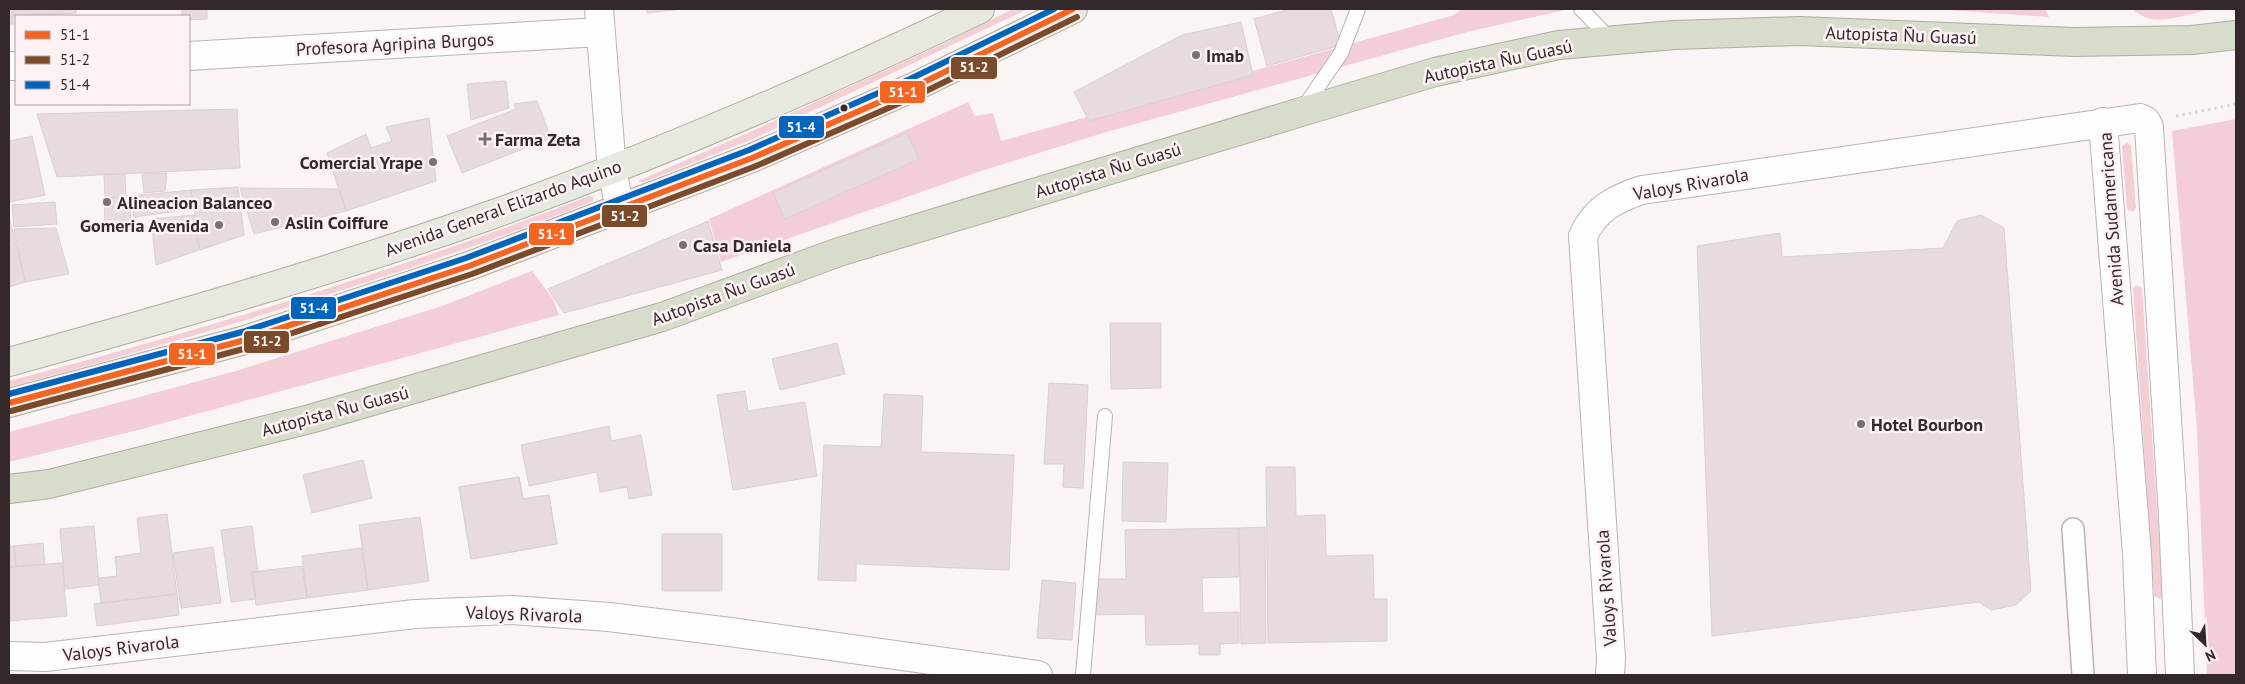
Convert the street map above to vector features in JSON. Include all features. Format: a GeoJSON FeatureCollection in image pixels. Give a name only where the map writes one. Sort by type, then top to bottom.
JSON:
{"type":"FeatureCollection","features":[{"type":"Feature","properties":{"kind":"highway","name":"Autopista Ñu Guasú"},"geometry":{"type":"LineString","coordinates":[[9,489],[49,484],[310,419],[662,317],[839,252],[1300,112],[1435,72],[1559,45],[1674,35],[1799,31],[2074,42],[2192,40],[2236,34]]}},
{"type":"Feature","properties":{"kind":"main road","name":"Avenida General Elizardo Aquino"},"geometry":{"type":"LineString","coordinates":[[9,362],[233,300],[490,215],[612,170],[785,98],[980,9]]}},
{"type":"Feature","properties":{"kind":"main road"},"geometry":{"type":"LineString","coordinates":[[9,403],[245,340],[469,266],[752,158],[914,87],[1073,9]]}},
{"type":"Feature","properties":{"kind":"street"},"geometry":{"type":"LineString","coordinates":[[600,20],[612,170],[620,209]]}},
{"type":"Feature","properties":{"kind":"street","name":"Profesora Agripina Burgos"},"geometry":{"type":"LineString","coordinates":[[190,56],[600,20]]}},
{"type":"Feature","properties":{"kind":"street","name":"Avenida Sudamericana"},"geometry":{"type":"LineString","coordinates":[[2141,662],[2137,554],[2103,122],[2140,118],[2146,121]]}},
{"type":"Feature","properties":{"kind":"street"},"geometry":{"type":"LineString","coordinates":[[2146,121],[2150,127],[2180,675]]}},
{"type":"Feature","properties":{"kind":"street","name":"Valoys Rivarola"},"geometry":{"type":"LineString","coordinates":[[1610,675],[1611,658],[1583,236],[1590,221],[1600,210],[1620,197],[1642,190],[2103,122]]}},
{"type":"Feature","properties":{"kind":"street"},"geometry":{"type":"LineString","coordinates":[[2073,529],[2083,675]]}},
{"type":"Feature","properties":{"kind":"street","name":"Valoys Rivarola"},"geometry":{"type":"LineString","coordinates":[[9,656],[45,658],[415,614],[512,610],[609,617],[674,625],[1031,675]]}},
{"type":"Feature","properties":{"kind":"street"},"geometry":{"type":"LineString","coordinates":[[2141,662],[2179,646]]}},
{"type":"Feature","properties":{"kind":"lane"},"geometry":{"type":"LineString","coordinates":[[1300,112],[1341,53],[1358,9]]}},
{"type":"Feature","properties":{"kind":"lane"},"geometry":{"type":"LineString","coordinates":[[1581,9],[1611,40]]}},
{"type":"Feature","properties":{"kind":"lane"},"geometry":{"type":"LineString","coordinates":[[1083,675],[1105,416]]}},
{"type":"Feature","properties":{"kind":"path"},"geometry":{"type":"LineString","coordinates":[[2146,121],[2236,104]]}},
{"type":"Feature","properties":{"kind":"shaded area"},"geometry":{"type":"Polygon","coordinates":[[[1013,9],[1028,9],[753,139],[642,183],[638,181],[934,48],[1013,9]]]}},
{"type":"Feature","properties":{"kind":"shaded area"},"geometry":{"type":"Polygon","coordinates":[[[1462,9],[1569,9],[1467,32],[1110,131],[987,169],[721,262],[709,219],[968,102],[975,116],[993,113],[1001,141],[1454,15],[1462,9]]]}},
{"type":"Feature","properties":{"kind":"shaded area"},"geometry":{"type":"Polygon","coordinates":[[[1932,9],[2045,9],[2049,17],[1932,9]]]}},
{"type":"Feature","properties":{"kind":"shaded area"},"geometry":{"type":"Polygon","coordinates":[[[2133,9],[2214,9],[2172,18],[2151,19],[2133,9]]]}},
{"type":"Feature","properties":{"kind":"shaded area"},"geometry":{"type":"Polygon","coordinates":[[[2236,119],[2236,675],[2207,675],[2197,430],[2172,131],[2236,119]]]}},
{"type":"Feature","properties":{"kind":"shaded area"},"geometry":{"type":"Polygon","coordinates":[[[2127,143],[2131,146],[2136,208],[2133,212],[2127,209],[2122,146],[2127,143]]]}},
{"type":"Feature","properties":{"kind":"shaded area"},"geometry":{"type":"Polygon","coordinates":[[[589,196],[593,197],[593,201],[521,229],[401,271],[206,332],[9,387],[9,381],[156,341],[302,297],[446,249],[589,196]]]}},
{"type":"Feature","properties":{"kind":"shaded area"},"geometry":{"type":"Polygon","coordinates":[[[532,271],[553,299],[559,315],[142,429],[9,462],[9,432],[236,371],[442,306],[532,271]]]}},
{"type":"Feature","properties":{"kind":"shaded area"},"geometry":{"type":"Polygon","coordinates":[[[2136,285],[2142,288],[2163,596],[2160,599],[2154,596],[2133,288],[2136,285]]]}},
{"type":"Feature","properties":{"kind":"building"},"geometry":{"type":"Polygon","coordinates":[[[9,9],[13,9],[13,24],[9,24],[9,9]]]}},
{"type":"Feature","properties":{"kind":"building"},"geometry":{"type":"Polygon","coordinates":[[[13,9],[76,9],[76,13],[13,16],[13,9]]]}},
{"type":"Feature","properties":{"kind":"building"},"geometry":{"type":"Polygon","coordinates":[[[182,9],[207,9],[207,19],[190,20],[190,15],[182,15],[182,9]]]}},
{"type":"Feature","properties":{"kind":"building"},"geometry":{"type":"Polygon","coordinates":[[[647,9],[682,9],[647,13],[647,9]]]}},
{"type":"Feature","properties":{"kind":"building"},"geometry":{"type":"Polygon","coordinates":[[[1290,9],[1331,9],[1341,45],[1267,66],[1254,19],[1290,9]]]}},
{"type":"Feature","properties":{"kind":"building","name":"Imab"},"geometry":{"type":"Polygon","coordinates":[[[1241,22],[1253,75],[1089,121],[1074,92],[1182,35],[1241,22]]]}},
{"type":"Feature","properties":{"kind":"building"},"geometry":{"type":"Polygon","coordinates":[[[506,81],[509,108],[471,120],[467,84],[506,81]]]}},
{"type":"Feature","properties":{"kind":"building"},"geometry":{"type":"Polygon","coordinates":[[[537,101],[551,138],[462,173],[447,136],[516,109],[514,104],[537,101]]]}},
{"type":"Feature","properties":{"kind":"building"},"geometry":{"type":"Polygon","coordinates":[[[237,109],[240,168],[57,177],[37,114],[237,109]]]}},
{"type":"Feature","properties":{"kind":"building"},"geometry":{"type":"Polygon","coordinates":[[[429,118],[436,181],[346,211],[327,153],[366,134],[371,148],[392,141],[386,127],[429,118]]]}},
{"type":"Feature","properties":{"kind":"building"},"geometry":{"type":"Polygon","coordinates":[[[907,133],[919,159],[785,219],[773,193],[907,133]]]}},
{"type":"Feature","properties":{"kind":"building"},"geometry":{"type":"Polygon","coordinates":[[[32,136],[45,195],[9,202],[9,141],[32,136]]]}},
{"type":"Feature","properties":{"kind":"building"},"geometry":{"type":"Polygon","coordinates":[[[167,173],[165,191],[144,193],[142,174],[167,173]]]}},
{"type":"Feature","properties":{"kind":"building"},"geometry":{"type":"Polygon","coordinates":[[[104,174],[125,174],[126,197],[105,198],[104,174]]]}},
{"type":"Feature","properties":{"kind":"building","name":"Gomeria Avenida"},"geometry":{"type":"Polygon","coordinates":[[[238,187],[244,235],[200,250],[191,190],[238,187]]]}},
{"type":"Feature","properties":{"kind":"building","name":"Aslin Coiffure"},"geometry":{"type":"Polygon","coordinates":[[[240,188],[339,189],[346,211],[254,234],[240,188]]]}},
{"type":"Feature","properties":{"kind":"building"},"geometry":{"type":"Polygon","coordinates":[[[191,190],[193,209],[134,217],[131,196],[191,190]]]}},
{"type":"Feature","properties":{"kind":"building"},"geometry":{"type":"Polygon","coordinates":[[[130,197],[131,224],[105,226],[104,198],[130,197]]]}},
{"type":"Feature","properties":{"kind":"building"},"geometry":{"type":"Polygon","coordinates":[[[55,202],[57,224],[14,227],[12,205],[55,202]]]}},
{"type":"Feature","properties":{"kind":"building"},"geometry":{"type":"Polygon","coordinates":[[[194,215],[199,250],[156,265],[151,219],[194,215]]]}},
{"type":"Feature","properties":{"kind":"building","name":"Hotel Bourbon"},"geometry":{"type":"Polygon","coordinates":[[[1981,215],[2004,228],[2031,591],[2016,605],[1991,610],[1979,602],[1712,636],[1697,246],[1780,233],[1782,257],[1943,248],[1957,221],[1981,215]]]}},
{"type":"Feature","properties":{"kind":"building"},"geometry":{"type":"Polygon","coordinates":[[[9,216],[25,282],[9,287],[9,216]]]}},
{"type":"Feature","properties":{"kind":"building","name":"Casa Daniela"},"geometry":{"type":"Polygon","coordinates":[[[708,221],[722,270],[564,313],[548,289],[708,221]]]}},
{"type":"Feature","properties":{"kind":"building"},"geometry":{"type":"Polygon","coordinates":[[[56,228],[69,274],[25,282],[14,229],[56,228]]]}},
{"type":"Feature","properties":{"kind":"building"},"geometry":{"type":"Polygon","coordinates":[[[1110,323],[1161,323],[1161,388],[1111,389],[1110,323]]]}},
{"type":"Feature","properties":{"kind":"building"},"geometry":{"type":"Polygon","coordinates":[[[837,343],[845,374],[780,390],[772,359],[837,343]]]}},
{"type":"Feature","properties":{"kind":"building"},"geometry":{"type":"Polygon","coordinates":[[[1049,383],[1088,385],[1083,488],[1063,487],[1064,464],[1044,464],[1049,383]]]}},
{"type":"Feature","properties":{"kind":"building"},"geometry":{"type":"Polygon","coordinates":[[[745,391],[748,411],[805,402],[817,476],[733,490],[717,395],[745,391]]]}},
{"type":"Feature","properties":{"kind":"building"},"geometry":{"type":"Polygon","coordinates":[[[884,394],[923,396],[921,452],[1014,455],[1009,570],[856,564],[856,581],[818,580],[824,445],[881,447],[884,394]]]}},
{"type":"Feature","properties":{"kind":"building"},"geometry":{"type":"Polygon","coordinates":[[[609,426],[611,441],[641,435],[652,495],[629,499],[627,487],[600,492],[597,472],[529,486],[521,445],[609,426]]]}},
{"type":"Feature","properties":{"kind":"building"},"geometry":{"type":"Polygon","coordinates":[[[363,460],[372,498],[312,513],[303,475],[363,460]]]}},
{"type":"Feature","properties":{"kind":"building"},"geometry":{"type":"Polygon","coordinates":[[[1123,462],[1168,463],[1166,522],[1122,521],[1123,462]]]}},
{"type":"Feature","properties":{"kind":"building"},"geometry":{"type":"Polygon","coordinates":[[[1266,467],[1295,467],[1296,516],[1325,515],[1326,556],[1373,555],[1374,599],[1387,599],[1387,641],[1268,643],[1266,467]]]}},
{"type":"Feature","properties":{"kind":"building"},"geometry":{"type":"Polygon","coordinates":[[[519,477],[523,499],[549,495],[557,544],[471,559],[459,487],[519,477]]]}},
{"type":"Feature","properties":{"kind":"building"},"geometry":{"type":"Polygon","coordinates":[[[519,477],[523,499],[549,495],[557,544],[471,559],[459,487],[519,477]]]}},
{"type":"Feature","properties":{"kind":"building"},"geometry":{"type":"Polygon","coordinates":[[[167,514],[177,594],[101,603],[98,578],[117,576],[115,557],[141,553],[137,518],[167,514]]]}},
{"type":"Feature","properties":{"kind":"building"},"geometry":{"type":"Polygon","coordinates":[[[420,517],[429,581],[368,590],[359,525],[420,517]]]}},
{"type":"Feature","properties":{"kind":"building"},"geometry":{"type":"Polygon","coordinates":[[[94,526],[99,585],[65,589],[60,529],[94,526]]]}},
{"type":"Feature","properties":{"kind":"building"},"geometry":{"type":"Polygon","coordinates":[[[252,526],[258,572],[252,572],[256,599],[231,602],[221,530],[252,526]]]}},
{"type":"Feature","properties":{"kind":"building"},"geometry":{"type":"Polygon","coordinates":[[[1265,527],[1266,643],[1241,644],[1239,528],[1265,527]]]}},
{"type":"Feature","properties":{"kind":"building"},"geometry":{"type":"Polygon","coordinates":[[[1238,528],[1239,577],[1202,578],[1203,613],[1239,612],[1239,643],[1220,644],[1220,655],[1199,655],[1199,644],[1146,645],[1145,614],[1094,615],[1094,579],[1126,579],[1125,530],[1238,528]]]}},
{"type":"Feature","properties":{"kind":"building"},"geometry":{"type":"Polygon","coordinates":[[[662,534],[722,534],[722,591],[662,591],[662,534]]]}},
{"type":"Feature","properties":{"kind":"building"},"geometry":{"type":"Polygon","coordinates":[[[43,543],[45,564],[16,567],[14,546],[43,543]]]}},
{"type":"Feature","properties":{"kind":"building"},"geometry":{"type":"Polygon","coordinates":[[[14,546],[16,567],[9,567],[9,547],[14,546]]]}},
{"type":"Feature","properties":{"kind":"building"},"geometry":{"type":"Polygon","coordinates":[[[213,547],[221,603],[181,608],[173,553],[213,547]]]}},
{"type":"Feature","properties":{"kind":"building"},"geometry":{"type":"Polygon","coordinates":[[[362,548],[368,590],[307,598],[302,556],[362,548]]]}},
{"type":"Feature","properties":{"kind":"building"},"geometry":{"type":"Polygon","coordinates":[[[62,563],[67,616],[9,621],[9,567],[62,563]]]}},
{"type":"Feature","properties":{"kind":"building"},"geometry":{"type":"Polygon","coordinates":[[[302,566],[307,598],[256,605],[252,572],[302,566]]]}},
{"type":"Feature","properties":{"kind":"building"},"geometry":{"type":"Polygon","coordinates":[[[1042,580],[1076,583],[1072,640],[1037,638],[1042,580]]]}},
{"type":"Feature","properties":{"kind":"building"},"geometry":{"type":"Polygon","coordinates":[[[177,594],[179,615],[97,626],[94,604],[177,594]]]}},
{"type":"Feature","properties":{"kind":"transit line","name":"51-4"},"geometry":{"type":"LineString","coordinates":[[9,394],[242,332],[466,258],[749,150],[910,79],[1054,9]]}},
{"type":"Feature","properties":{"kind":"transit line","name":"51-1"},"geometry":{"type":"LineString","coordinates":[[9,403],[245,340],[469,266],[752,158],[914,87],[1073,9]]}},
{"type":"Feature","properties":{"kind":"transit line","name":"51-2"},"geometry":{"type":"LineString","coordinates":[[11,411],[247,348],[472,274],[756,166],[918,95],[1077,17]]}},
{"type":"Feature","properties":{"kind":"place","name":"Imab"},"geometry":{"type":"Point","coordinates":[1196,55]}},
{"type":"Feature","properties":{"kind":"place","name":"Farma Zeta"},"geometry":{"type":"Point","coordinates":[485,139]}},
{"type":"Feature","properties":{"kind":"place","name":"Comercial Yrape"},"geometry":{"type":"Point","coordinates":[433,162]}},
{"type":"Feature","properties":{"kind":"place","name":"Alineacion Balanceo"},"geometry":{"type":"Point","coordinates":[107,202]}},
{"type":"Feature","properties":{"kind":"place","name":"Aslin Coiffure"},"geometry":{"type":"Point","coordinates":[275,222]}},
{"type":"Feature","properties":{"kind":"place","name":"Gomeria Avenida"},"geometry":{"type":"Point","coordinates":[219,225]}},
{"type":"Feature","properties":{"kind":"place","name":"Casa Daniela"},"geometry":{"type":"Point","coordinates":[683,245]}},
{"type":"Feature","properties":{"kind":"place","name":"Hotel Bourbon"},"geometry":{"type":"Point","coordinates":[1861,424]}}]}
